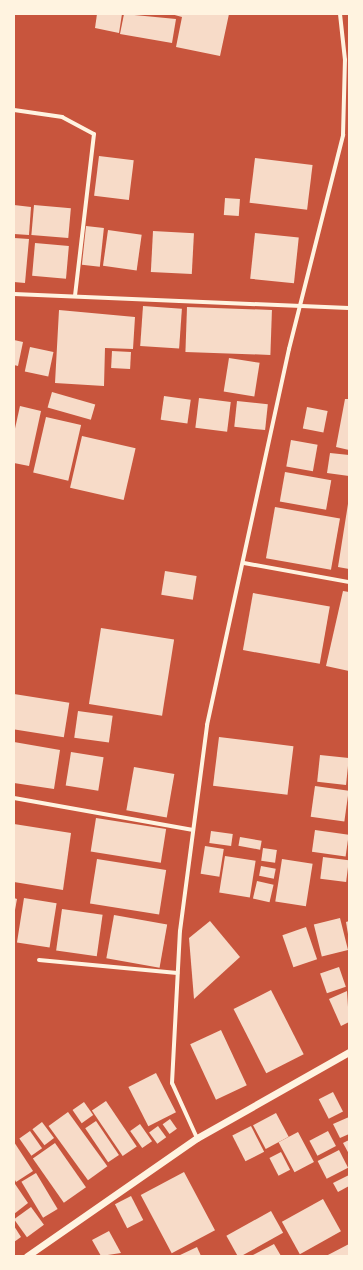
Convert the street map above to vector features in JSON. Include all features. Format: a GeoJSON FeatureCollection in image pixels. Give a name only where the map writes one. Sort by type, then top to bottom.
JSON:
{"type":"FeatureCollection","features":[{"type":"Feature","properties":{"kind":"street"},"geometry":{"type":"LineString","coordinates":[[197,1138],[172,1083],[178,974],[206,725],[244,563],[299,309],[343,136],[344,90],[340,14]]}},
{"type":"Feature","properties":{"kind":"street"},"geometry":{"type":"LineString","coordinates":[[344,90],[349,92]]}},
{"type":"Feature","properties":{"kind":"street"},"geometry":{"type":"LineString","coordinates":[[14,110],[62,116],[94,134],[74,296]]}},
{"type":"Feature","properties":{"kind":"street"},"geometry":{"type":"LineString","coordinates":[[14,294],[228,301],[299,309],[349,308]]}},
{"type":"Feature","properties":{"kind":"street"},"geometry":{"type":"LineString","coordinates":[[244,563],[349,582]]}},
{"type":"Feature","properties":{"kind":"street"},"geometry":{"type":"LineString","coordinates":[[14,798],[193,830]]}},
{"type":"Feature","properties":{"kind":"street"},"geometry":{"type":"LineString","coordinates":[[38,960],[178,974]]}},
{"type":"Feature","properties":{"kind":"street"},"geometry":{"type":"LineString","coordinates":[[27,1256],[197,1138],[349,1052]]}},
{"type":"Feature","properties":{"kind":"building"},"geometry":{"type":"Polygon","coordinates":[[[97,14],[122,14],[119,33],[95,28],[97,14]]]}},
{"type":"Feature","properties":{"kind":"building"},"geometry":{"type":"Polygon","coordinates":[[[124,14],[176,19],[172,43],[120,34],[124,14]]]}},
{"type":"Feature","properties":{"kind":"building"},"geometry":{"type":"Polygon","coordinates":[[[171,14],[229,14],[220,56],[176,47],[182,17],[171,14]]]}},
{"type":"Feature","properties":{"kind":"building"},"geometry":{"type":"Polygon","coordinates":[[[99,156],[134,160],[129,200],[94,196],[99,156]]]}},
{"type":"Feature","properties":{"kind":"building"},"geometry":{"type":"Polygon","coordinates":[[[255,158],[313,165],[307,210],[250,203],[255,158]]]}},
{"type":"Feature","properties":{"kind":"building"},"geometry":{"type":"Polygon","coordinates":[[[225,198],[240,199],[239,216],[224,215],[225,198]]]}},
{"type":"Feature","properties":{"kind":"building"},"geometry":{"type":"Polygon","coordinates":[[[14,205],[31,207],[29,235],[14,234],[14,205]]]}},
{"type":"Feature","properties":{"kind":"building"},"geometry":{"type":"Polygon","coordinates":[[[34,205],[71,208],[68,238],[31,235],[34,205]]]}},
{"type":"Feature","properties":{"kind":"building"},"geometry":{"type":"Polygon","coordinates":[[[86,226],[104,228],[100,267],[82,265],[86,226]]]}},
{"type":"Feature","properties":{"kind":"building"},"geometry":{"type":"Polygon","coordinates":[[[108,230],[142,235],[137,270],[103,266],[108,230]]]}},
{"type":"Feature","properties":{"kind":"building"},"geometry":{"type":"Polygon","coordinates":[[[153,231],[194,233],[192,274],[151,272],[153,231]]]}},
{"type":"Feature","properties":{"kind":"building"},"geometry":{"type":"Polygon","coordinates":[[[255,233],[299,238],[294,283],[250,279],[255,233]]]}},
{"type":"Feature","properties":{"kind":"building"},"geometry":{"type":"Polygon","coordinates":[[[14,238],[29,239],[25,283],[14,282],[14,238]]]}},
{"type":"Feature","properties":{"kind":"building"},"geometry":{"type":"Polygon","coordinates":[[[35,243],[69,246],[66,279],[32,276],[35,243]]]}},
{"type":"Feature","properties":{"kind":"building"},"geometry":{"type":"Polygon","coordinates":[[[143,306],[182,309],[179,349],[140,346],[143,306]]]}},
{"type":"Feature","properties":{"kind":"building"},"geometry":{"type":"Polygon","coordinates":[[[187,307],[272,310],[270,355],[185,352],[187,307]]]}},
{"type":"Feature","properties":{"kind":"building"},"geometry":{"type":"Polygon","coordinates":[[[59,310],[135,317],[133,349],[105,348],[104,386],[55,383],[59,310]]]}},
{"type":"Feature","properties":{"kind":"building"},"geometry":{"type":"Polygon","coordinates":[[[14,340],[23,342],[18,366],[14,365],[14,340]]]}},
{"type":"Feature","properties":{"kind":"building"},"geometry":{"type":"Polygon","coordinates":[[[30,347],[53,352],[48,376],[25,371],[30,347]]]}},
{"type":"Feature","properties":{"kind":"building"},"geometry":{"type":"Polygon","coordinates":[[[112,351],[131,352],[130,369],[111,368],[112,351]]]}},
{"type":"Feature","properties":{"kind":"building"},"geometry":{"type":"Polygon","coordinates":[[[229,358],[260,363],[254,396],[224,392],[229,358]]]}},
{"type":"Feature","properties":{"kind":"building"},"geometry":{"type":"Polygon","coordinates":[[[52,392],[95,404],[91,420],[48,407],[52,392]]]}},
{"type":"Feature","properties":{"kind":"building"},"geometry":{"type":"Polygon","coordinates":[[[164,396],[191,400],[187,424],[161,420],[164,396]]]}},
{"type":"Feature","properties":{"kind":"building"},"geometry":{"type":"Polygon","coordinates":[[[199,398],[231,402],[227,432],[195,428],[199,398]]]}},
{"type":"Feature","properties":{"kind":"building"},"geometry":{"type":"Polygon","coordinates":[[[345,399],[349,399],[349,450],[336,447],[345,399]]]}},
{"type":"Feature","properties":{"kind":"building"},"geometry":{"type":"Polygon","coordinates":[[[237,401],[268,404],[265,430],[234,427],[237,401]]]}},
{"type":"Feature","properties":{"kind":"building"},"geometry":{"type":"Polygon","coordinates":[[[20,406],[41,411],[29,466],[14,463],[14,433],[20,406]]]}},
{"type":"Feature","properties":{"kind":"building"},"geometry":{"type":"Polygon","coordinates":[[[307,407],[328,411],[323,433],[303,429],[307,407]]]}},
{"type":"Feature","properties":{"kind":"building"},"geometry":{"type":"Polygon","coordinates":[[[46,417],[81,425],[68,481],[33,473],[46,417]]]}},
{"type":"Feature","properties":{"kind":"building"},"geometry":{"type":"Polygon","coordinates":[[[82,436],[136,448],[124,500],[70,488],[82,436]]]}},
{"type":"Feature","properties":{"kind":"building"},"geometry":{"type":"Polygon","coordinates":[[[291,440],[318,445],[313,471],[286,467],[291,440]]]}},
{"type":"Feature","properties":{"kind":"building"},"geometry":{"type":"Polygon","coordinates":[[[330,453],[349,455],[349,476],[327,473],[330,453]]]}},
{"type":"Feature","properties":{"kind":"building"},"geometry":{"type":"Polygon","coordinates":[[[285,472],[331,480],[326,510],[280,502],[285,472]]]}},
{"type":"Feature","properties":{"kind":"building"},"geometry":{"type":"Polygon","coordinates":[[[349,504],[349,569],[338,567],[349,504]]]}},
{"type":"Feature","properties":{"kind":"building"},"geometry":{"type":"Polygon","coordinates":[[[275,507],[340,518],[331,570],[266,558],[275,507]]]}},
{"type":"Feature","properties":{"kind":"building"},"geometry":{"type":"Polygon","coordinates":[[[165,571],[197,576],[193,600],[161,595],[165,571]]]}},
{"type":"Feature","properties":{"kind":"building"},"geometry":{"type":"Polygon","coordinates":[[[343,591],[349,592],[349,671],[326,666],[343,591]]]}},
{"type":"Feature","properties":{"kind":"building"},"geometry":{"type":"Polygon","coordinates":[[[253,593],[330,607],[320,664],[243,650],[253,593]]]}},
{"type":"Feature","properties":{"kind":"building"},"geometry":{"type":"Polygon","coordinates":[[[101,628],[174,640],[162,716],[89,704],[101,628]]]}},
{"type":"Feature","properties":{"kind":"building"},"geometry":{"type":"Polygon","coordinates":[[[14,694],[69,703],[64,737],[14,729],[14,694]]]}},
{"type":"Feature","properties":{"kind":"building"},"geometry":{"type":"Polygon","coordinates":[[[78,711],[113,716],[109,743],[74,738],[78,711]]]}},
{"type":"Feature","properties":{"kind":"building"},"geometry":{"type":"Polygon","coordinates":[[[219,737],[293,746],[287,795],[213,786],[219,737]]]}},
{"type":"Feature","properties":{"kind":"building"},"geometry":{"type":"Polygon","coordinates":[[[14,742],[60,750],[54,789],[14,783],[14,742]]]}},
{"type":"Feature","properties":{"kind":"building"},"geometry":{"type":"Polygon","coordinates":[[[71,752],[104,757],[98,791],[66,786],[71,752]]]}},
{"type":"Feature","properties":{"kind":"building"},"geometry":{"type":"Polygon","coordinates":[[[320,755],[349,758],[346,785],[317,782],[320,755]]]}},
{"type":"Feature","properties":{"kind":"building"},"geometry":{"type":"Polygon","coordinates":[[[134,767],[174,774],[167,817],[126,810],[134,767]]]}},
{"type":"Feature","properties":{"kind":"building"},"geometry":{"type":"Polygon","coordinates":[[[315,786],[349,791],[344,821],[311,817],[315,786]]]}},
{"type":"Feature","properties":{"kind":"building"},"geometry":{"type":"Polygon","coordinates":[[[96,818],[166,829],[161,863],[91,852],[96,818]]]}},
{"type":"Feature","properties":{"kind":"building"},"geometry":{"type":"Polygon","coordinates":[[[14,824],[71,833],[63,890],[14,882],[14,824]]]}},
{"type":"Feature","properties":{"kind":"building"},"geometry":{"type":"Polygon","coordinates":[[[315,830],[349,835],[346,857],[312,852],[315,830]]]}},
{"type":"Feature","properties":{"kind":"building"},"geometry":{"type":"Polygon","coordinates":[[[211,831],[233,834],[231,846],[209,843],[211,831]]]}},
{"type":"Feature","properties":{"kind":"building"},"geometry":{"type":"Polygon","coordinates":[[[240,837],[262,841],[260,850],[238,846],[240,837]]]}},
{"type":"Feature","properties":{"kind":"building"},"geometry":{"type":"Polygon","coordinates":[[[205,846],[224,849],[219,877],[201,874],[205,846]]]}},
{"type":"Feature","properties":{"kind":"building"},"geometry":{"type":"Polygon","coordinates":[[[263,848],[277,850],[275,863],[261,861],[263,848]]]}},
{"type":"Feature","properties":{"kind":"building"},"geometry":{"type":"Polygon","coordinates":[[[225,856],[256,861],[250,897],[219,893],[225,856]]]}},
{"type":"Feature","properties":{"kind":"building"},"geometry":{"type":"Polygon","coordinates":[[[323,857],[349,860],[346,882],[320,879],[323,857]]]}},
{"type":"Feature","properties":{"kind":"building"},"geometry":{"type":"Polygon","coordinates":[[[97,859],[166,870],[159,914],[90,903],[97,859]]]}},
{"type":"Feature","properties":{"kind":"building"},"geometry":{"type":"Polygon","coordinates":[[[282,859],[313,864],[306,906],[275,901],[282,859]]]}},
{"type":"Feature","properties":{"kind":"building"},"geometry":{"type":"Polygon","coordinates":[[[261,866],[276,869],[274,879],[259,876],[261,866]]]}},
{"type":"Feature","properties":{"kind":"building"},"geometry":{"type":"Polygon","coordinates":[[[257,881],[274,885],[270,902],[253,899],[257,881]]]}},
{"type":"Feature","properties":{"kind":"building"},"geometry":{"type":"Polygon","coordinates":[[[14,898],[17,899],[15,910],[14,910],[14,898]]]}},
{"type":"Feature","properties":{"kind":"building"},"geometry":{"type":"Polygon","coordinates":[[[24,898],[57,903],[50,948],[17,942],[24,898]]]}},
{"type":"Feature","properties":{"kind":"building"},"geometry":{"type":"Polygon","coordinates":[[[62,909],[103,915],[97,956],[56,951],[62,909]]]}},
{"type":"Feature","properties":{"kind":"building"},"geometry":{"type":"Polygon","coordinates":[[[114,915],[167,924],[160,968],[106,958],[114,915]]]}},
{"type":"Feature","properties":{"kind":"building"},"geometry":{"type":"Polygon","coordinates":[[[340,918],[348,950],[322,957],[314,925],[340,918]]]}},
{"type":"Feature","properties":{"kind":"building"},"geometry":{"type":"Polygon","coordinates":[[[210,921],[240,957],[194,999],[189,938],[210,921]]]}},
{"type":"Feature","properties":{"kind":"building"},"geometry":{"type":"Polygon","coordinates":[[[349,921],[349,934],[348,934],[346,922],[349,921]]]}},
{"type":"Feature","properties":{"kind":"building"},"geometry":{"type":"Polygon","coordinates":[[[306,927],[317,959],[293,967],[282,935],[306,927]]]}},
{"type":"Feature","properties":{"kind":"building"},"geometry":{"type":"Polygon","coordinates":[[[339,967],[346,987],[327,993],[320,974],[339,967]]]}},
{"type":"Feature","properties":{"kind":"building"},"geometry":{"type":"Polygon","coordinates":[[[271,990],[304,1054],[266,1073],[234,1009],[271,990]]]}},
{"type":"Feature","properties":{"kind":"building"},"geometry":{"type":"Polygon","coordinates":[[[347,991],[349,1022],[341,1026],[329,999],[347,991]]]}},
{"type":"Feature","properties":{"kind":"building"},"geometry":{"type":"Polygon","coordinates":[[[221,1030],[247,1085],[216,1100],[190,1044],[221,1030]]]}},
{"type":"Feature","properties":{"kind":"building"},"geometry":{"type":"Polygon","coordinates":[[[156,1073],[176,1112],[148,1126],[128,1087],[156,1073]]]}},
{"type":"Feature","properties":{"kind":"building"},"geometry":{"type":"Polygon","coordinates":[[[333,1092],[343,1112],[329,1119],[319,1099],[333,1092]]]}},
{"type":"Feature","properties":{"kind":"building"},"geometry":{"type":"Polygon","coordinates":[[[106,1101],[137,1147],[123,1156],[92,1111],[106,1101]]]}},
{"type":"Feature","properties":{"kind":"building"},"geometry":{"type":"Polygon","coordinates":[[[84,1102],[93,1115],[82,1123],[73,1110],[84,1102]]]}},
{"type":"Feature","properties":{"kind":"building"},"geometry":{"type":"Polygon","coordinates":[[[68,1112],[107,1166],[88,1180],[49,1126],[68,1112]]]}},
{"type":"Feature","properties":{"kind":"building"},"geometry":{"type":"Polygon","coordinates":[[[276,1113],[289,1137],[266,1149],[253,1125],[276,1113]]]}},
{"type":"Feature","properties":{"kind":"building"},"geometry":{"type":"Polygon","coordinates":[[[349,1117],[349,1134],[340,1138],[333,1124],[349,1117]]]}},
{"type":"Feature","properties":{"kind":"building"},"geometry":{"type":"Polygon","coordinates":[[[170,1119],[177,1129],[170,1134],[163,1124],[170,1119]]]}},
{"type":"Feature","properties":{"kind":"building"},"geometry":{"type":"Polygon","coordinates":[[[96,1121],[119,1155],[108,1162],[85,1128],[96,1121]]]}},
{"type":"Feature","properties":{"kind":"building"},"geometry":{"type":"Polygon","coordinates":[[[42,1122],[54,1138],[44,1145],[32,1129],[42,1122]]]}},
{"type":"Feature","properties":{"kind":"building"},"geometry":{"type":"Polygon","coordinates":[[[140,1124],[152,1141],[142,1148],[130,1131],[140,1124]]]}},
{"type":"Feature","properties":{"kind":"building"},"geometry":{"type":"Polygon","coordinates":[[[158,1126],[166,1137],[157,1144],[149,1132],[158,1126]]]}},
{"type":"Feature","properties":{"kind":"building"},"geometry":{"type":"Polygon","coordinates":[[[251,1126],[264,1152],[245,1161],[232,1136],[251,1126]]]}},
{"type":"Feature","properties":{"kind":"building"},"geometry":{"type":"Polygon","coordinates":[[[30,1131],[42,1148],[31,1156],[19,1138],[30,1131]]]}},
{"type":"Feature","properties":{"kind":"building"},"geometry":{"type":"Polygon","coordinates":[[[328,1131],[336,1146],[317,1156],[309,1141],[328,1131]]]}},
{"type":"Feature","properties":{"kind":"building"},"geometry":{"type":"Polygon","coordinates":[[[298,1132],[314,1162],[295,1172],[279,1142],[298,1132]]]}},
{"type":"Feature","properties":{"kind":"building"},"geometry":{"type":"Polygon","coordinates":[[[349,1140],[349,1154],[343,1143],[349,1140]]]}},
{"type":"Feature","properties":{"kind":"building"},"geometry":{"type":"Polygon","coordinates":[[[14,1142],[33,1171],[16,1182],[14,1178],[14,1142]]]}},
{"type":"Feature","properties":{"kind":"building"},"geometry":{"type":"Polygon","coordinates":[[[55,1143],[86,1187],[64,1203],[33,1158],[55,1143]]]}},
{"type":"Feature","properties":{"kind":"building"},"geometry":{"type":"Polygon","coordinates":[[[339,1150],[348,1168],[327,1179],[318,1161],[339,1150]]]}},
{"type":"Feature","properties":{"kind":"building"},"geometry":{"type":"Polygon","coordinates":[[[281,1152],[290,1170],[278,1176],[269,1158],[281,1152]]]}},
{"type":"Feature","properties":{"kind":"building"},"geometry":{"type":"Polygon","coordinates":[[[184,1172],[215,1230],[172,1253],[141,1195],[184,1172]]]}},
{"type":"Feature","properties":{"kind":"building"},"geometry":{"type":"Polygon","coordinates":[[[36,1173],[58,1209],[43,1218],[21,1182],[36,1173]]]}},
{"type":"Feature","properties":{"kind":"building"},"geometry":{"type":"Polygon","coordinates":[[[349,1175],[349,1186],[338,1192],[333,1183],[349,1175]]]}},
{"type":"Feature","properties":{"kind":"building"},"geometry":{"type":"Polygon","coordinates":[[[15,1184],[28,1203],[14,1214],[14,1185],[15,1184]]]}},
{"type":"Feature","properties":{"kind":"building"},"geometry":{"type":"Polygon","coordinates":[[[131,1196],[143,1220],[127,1228],[115,1204],[131,1196]]]}},
{"type":"Feature","properties":{"kind":"building"},"geometry":{"type":"Polygon","coordinates":[[[323,1199],[341,1231],[300,1254],[282,1222],[323,1199]]]}},
{"type":"Feature","properties":{"kind":"building"},"geometry":{"type":"Polygon","coordinates":[[[31,1207],[44,1225],[27,1237],[14,1219],[31,1207]]]}},
{"type":"Feature","properties":{"kind":"building"},"geometry":{"type":"Polygon","coordinates":[[[271,1211],[283,1233],[241,1256],[238,1256],[226,1236],[271,1211]]]}},
{"type":"Feature","properties":{"kind":"building"},"geometry":{"type":"Polygon","coordinates":[[[14,1226],[21,1237],[14,1242],[14,1226]]]}},
{"type":"Feature","properties":{"kind":"building"},"geometry":{"type":"Polygon","coordinates":[[[109,1231],[121,1253],[101,1256],[92,1240],[109,1231]]]}},
{"type":"Feature","properties":{"kind":"building"},"geometry":{"type":"Polygon","coordinates":[[[274,1244],[281,1256],[251,1256],[274,1244]]]}},
{"type":"Feature","properties":{"kind":"building"},"geometry":{"type":"Polygon","coordinates":[[[349,1244],[349,1256],[326,1256],[349,1244]]]}},
{"type":"Feature","properties":{"kind":"building"},"geometry":{"type":"Polygon","coordinates":[[[197,1247],[201,1256],[178,1256],[197,1247]]]}}]}
